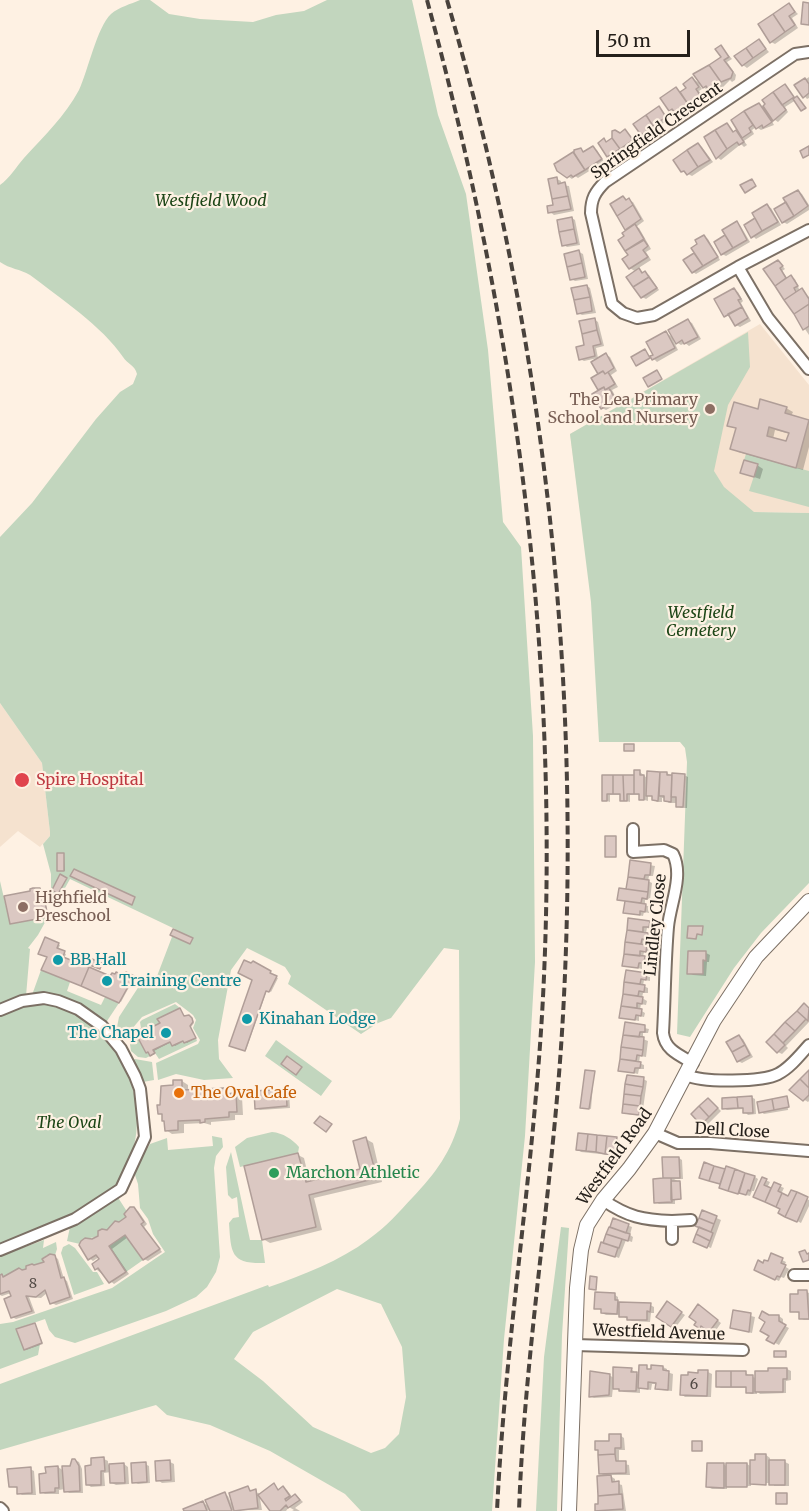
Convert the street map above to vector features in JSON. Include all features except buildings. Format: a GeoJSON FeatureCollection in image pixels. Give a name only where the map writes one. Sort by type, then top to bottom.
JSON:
{"type":"FeatureCollection","features":[{"type":"Feature","properties":{"kind":"street","name":"Springfield Crescent"},"geometry":{"type":"LineString","coordinates":[[809,52],[795,54],[785,60],[605,182],[592,197],[591,213],[609,296],[616,309],[637,318],[654,315],[809,230]]}},
{"type":"Feature","properties":{"kind":"street"},"geometry":{"type":"LineString","coordinates":[[738,267],[768,318],[809,369]]}},
{"type":"Feature","properties":{"kind":"street","name":"Lindley Close"},"geometry":{"type":"LineString","coordinates":[[633,829],[633,852],[664,850],[673,854],[677,866],[668,926],[663,1033],[664,1041],[690,1069]]}},
{"type":"Feature","properties":{"kind":"street","name":"Westfield Road"},"geometry":{"type":"LineString","coordinates":[[569,1511],[577,1288],[582,1244],[592,1214],[655,1133],[714,1020],[756,957],[809,901]]}},
{"type":"Feature","properties":{"kind":"street"},"geometry":{"type":"LineString","coordinates":[[0,1010],[22,1001],[44,998],[68,1005],[91,1017],[110,1034],[121,1049],[140,1089],[145,1137],[121,1189],[75,1219],[0,1250]]}},
{"type":"Feature","properties":{"kind":"street"},"geometry":{"type":"LineString","coordinates":[[690,1069],[693,1079],[713,1081],[770,1077],[780,1074],[809,1045]]}},
{"type":"Feature","properties":{"kind":"street","name":"Dell Close"},"geometry":{"type":"LineString","coordinates":[[655,1133],[678,1143],[710,1143],[809,1152]]}},
{"type":"Feature","properties":{"kind":"street"},"geometry":{"type":"LineString","coordinates":[[603,1200],[622,1213],[647,1220],[691,1220]]}},
{"type":"Feature","properties":{"kind":"street"},"geometry":{"type":"LineString","coordinates":[[672,1221],[672,1239]]}},
{"type":"Feature","properties":{"kind":"street"},"geometry":{"type":"LineString","coordinates":[[794,1275],[809,1275]]}},
{"type":"Feature","properties":{"kind":"street","name":"Westfield Avenue"},"geometry":{"type":"LineString","coordinates":[[575,1345],[743,1350]]}},
{"type":"Feature","properties":{"kind":"shaded area","name":"The Lea Primary School and Nursery"},"geometry":{"type":"Polygon","coordinates":[[[760,324],[809,385],[809,513],[580,509],[570,434],[760,324]]]}},
{"type":"Feature","properties":{"kind":"shaded area","name":"Spire Hospital"},"geometry":{"type":"Polygon","coordinates":[[[0,703],[42,763],[50,836],[40,847],[18,831],[0,847],[0,703]]]}},
{"type":"Feature","properties":{"kind":"green space","name":"Westfield Wood"},"geometry":{"type":"Polygon","coordinates":[[[140,0],[150,0],[169,14],[200,19],[253,22],[276,15],[304,11],[327,0],[412,0],[438,115],[466,194],[488,350],[503,522],[521,547],[533,736],[535,962],[525,1136],[504,1339],[492,1511],[361,1511],[345,1494],[270,1451],[210,1425],[167,1415],[156,1405],[0,1450],[0,1384],[268,1285],[269,1287],[295,1278],[346,1254],[381,1229],[428,1180],[447,1152],[460,1119],[459,950],[444,948],[391,1018],[361,1034],[288,984],[291,976],[285,967],[247,948],[231,970],[218,1040],[219,1059],[233,1078],[204,1080],[176,1074],[158,1080],[156,1063],[198,1044],[200,1040],[193,1028],[196,1020],[193,1015],[176,1002],[142,1017],[121,1042],[117,1027],[119,1017],[143,980],[154,984],[175,929],[70,879],[60,897],[51,892],[51,874],[43,844],[50,836],[50,832],[42,763],[0,703],[0,537],[32,503],[96,419],[120,392],[133,384],[137,374],[104,334],[80,313],[30,275],[0,262],[0,185],[67,109],[79,90],[106,20],[118,9],[140,0]],[[337,1289],[253,1332],[234,1359],[263,1381],[313,1427],[371,1453],[385,1448],[399,1434],[406,1397],[402,1347],[381,1304],[337,1289]]]}},
{"type":"Feature","properties":{"kind":"green space","name":"Westfield Cemetery"},"geometry":{"type":"Polygon","coordinates":[[[748,332],[750,367],[728,405],[714,471],[724,487],[754,512],[809,513],[809,883],[761,933],[734,968],[690,1037],[677,1034],[687,762],[685,748],[680,742],[599,742],[591,602],[570,434],[748,332]]]}},
{"type":"Feature","properties":{"kind":"green space"},"geometry":{"type":"Polygon","coordinates":[[[746,454],[809,471],[809,507],[749,491],[758,464],[744,460],[746,454]]]}},
{"type":"Feature","properties":{"kind":"green space"},"geometry":{"type":"Polygon","coordinates":[[[0,881],[10,924],[48,917],[28,948],[30,949],[26,996],[0,1006],[0,881]]]}},
{"type":"Feature","properties":{"kind":"green space"},"geometry":{"type":"Polygon","coordinates":[[[41,970],[70,982],[67,991],[101,1005],[105,997],[119,1003],[107,1021],[103,1021],[32,995],[41,970]]]}},
{"type":"Feature","properties":{"kind":"green space","name":"The Oval"},"geometry":{"type":"Polygon","coordinates":[[[42,1002],[68,1009],[90,1023],[108,1041],[123,1063],[133,1087],[137,1113],[136,1139],[124,1174],[111,1191],[73,1217],[0,1245],[0,1015],[32,1003],[42,1002]]]}},
{"type":"Feature","properties":{"kind":"green space"},"geometry":{"type":"Polygon","coordinates":[[[175,1004],[180,1008],[157,1019],[160,1023],[144,1031],[141,1028],[142,1020],[175,1004]]]}},
{"type":"Feature","properties":{"kind":"green space"},"geometry":{"type":"Polygon","coordinates":[[[138,1031],[140,1034],[137,1036],[150,1056],[146,1058],[138,1057],[131,1051],[129,1038],[138,1031]]]}},
{"type":"Feature","properties":{"kind":"green space"},"geometry":{"type":"Polygon","coordinates":[[[196,1038],[197,1041],[159,1059],[153,1050],[170,1042],[172,1046],[196,1038]]]}},
{"type":"Feature","properties":{"kind":"green space"},"geometry":{"type":"Polygon","coordinates":[[[276,1040],[332,1081],[321,1096],[265,1056],[276,1040]]]}},
{"type":"Feature","properties":{"kind":"green space"},"geometry":{"type":"Polygon","coordinates":[[[135,1059],[152,1062],[154,1080],[143,1082],[132,1061],[135,1059]]]}},
{"type":"Feature","properties":{"kind":"green space"},"geometry":{"type":"Polygon","coordinates":[[[272,1132],[284,1135],[293,1141],[299,1147],[298,1153],[240,1167],[235,1147],[247,1138],[272,1132]]]}},
{"type":"Feature","properties":{"kind":"green space"},"geometry":{"type":"Polygon","coordinates":[[[212,1136],[222,1138],[223,1147],[216,1156],[214,1168],[220,1257],[216,1272],[207,1287],[196,1297],[166,1311],[75,1343],[55,1337],[49,1330],[45,1319],[16,1329],[24,1350],[40,1344],[38,1355],[0,1369],[0,1324],[13,1322],[112,1288],[165,1252],[140,1208],[136,1167],[150,1144],[167,1138],[168,1150],[213,1146],[212,1136]]]}},
{"type":"Feature","properties":{"kind":"green space"},"geometry":{"type":"Polygon","coordinates":[[[231,1152],[250,1240],[262,1240],[265,1263],[245,1262],[239,1259],[232,1250],[229,1223],[233,1218],[239,1217],[237,1197],[232,1199],[228,1195],[226,1167],[231,1152]]]}},
{"type":"Feature","properties":{"kind":"green space"},"geometry":{"type":"Polygon","coordinates":[[[117,1196],[126,1210],[126,1217],[119,1222],[115,1221],[107,1230],[98,1231],[98,1236],[83,1240],[80,1244],[67,1241],[70,1227],[117,1196]]]}},
{"type":"Feature","properties":{"kind":"green space"},"geometry":{"type":"Polygon","coordinates":[[[561,1227],[569,1228],[562,1335],[557,1511],[536,1511],[544,1357],[561,1227]]]}},
{"type":"Feature","properties":{"kind":"green space"},"geometry":{"type":"Polygon","coordinates":[[[125,1235],[143,1260],[126,1272],[109,1246],[125,1235]]]}},
{"type":"Feature","properties":{"kind":"green space"},"geometry":{"type":"Polygon","coordinates":[[[44,1240],[43,1248],[56,1242],[55,1255],[47,1255],[42,1259],[44,1262],[32,1264],[26,1269],[19,1269],[3,1277],[2,1274],[0,1275],[0,1254],[44,1240]]]}},
{"type":"Feature","properties":{"kind":"green space"},"geometry":{"type":"Polygon","coordinates":[[[69,1244],[75,1248],[93,1272],[97,1272],[104,1284],[74,1295],[61,1253],[63,1247],[69,1244]]]}},
{"type":"Feature","properties":{"kind":"railway"},"geometry":{"type":"LineString","coordinates":[[427,0],[459,124],[486,250],[508,376],[526,503],[538,631],[545,759],[546,887],[542,1015],[538,1077],[506,1387],[497,1511]]}},
{"type":"Feature","properties":{"kind":"railway"},"geometry":{"type":"LineString","coordinates":[[447,0],[480,124],[508,249],[531,376],[548,503],[560,630],[566,758],[567,887],[563,1015],[559,1077],[527,1387],[519,1511]]}},
{"type":"Feature","properties":{"kind":"place","name":"The Lea Primary School and Nursery"},"geometry":{"type":"Point","coordinates":[710,409]}},
{"type":"Feature","properties":{"kind":"place","name":"Spire Hospital"},"geometry":{"type":"Point","coordinates":[22,780]}},
{"type":"Feature","properties":{"kind":"place","name":"Highfield Preschool"},"geometry":{"type":"Point","coordinates":[23,907]}},
{"type":"Feature","properties":{"kind":"place","name":"BB Hall"},"geometry":{"type":"Point","coordinates":[58,960]}},
{"type":"Feature","properties":{"kind":"place","name":"Training Centre"},"geometry":{"type":"Point","coordinates":[107,981]}},
{"type":"Feature","properties":{"kind":"place","name":"Kinahan Lodge"},"geometry":{"type":"Point","coordinates":[247,1019]}},
{"type":"Feature","properties":{"kind":"place","name":"The Chapel"},"geometry":{"type":"Point","coordinates":[166,1033]}},
{"type":"Feature","properties":{"kind":"place","name":"The Oval Cafe"},"geometry":{"type":"Point","coordinates":[179,1093]}},
{"type":"Feature","properties":{"kind":"place","name":"Marchon Athletic"},"geometry":{"type":"Point","coordinates":[274,1173]}}]}
